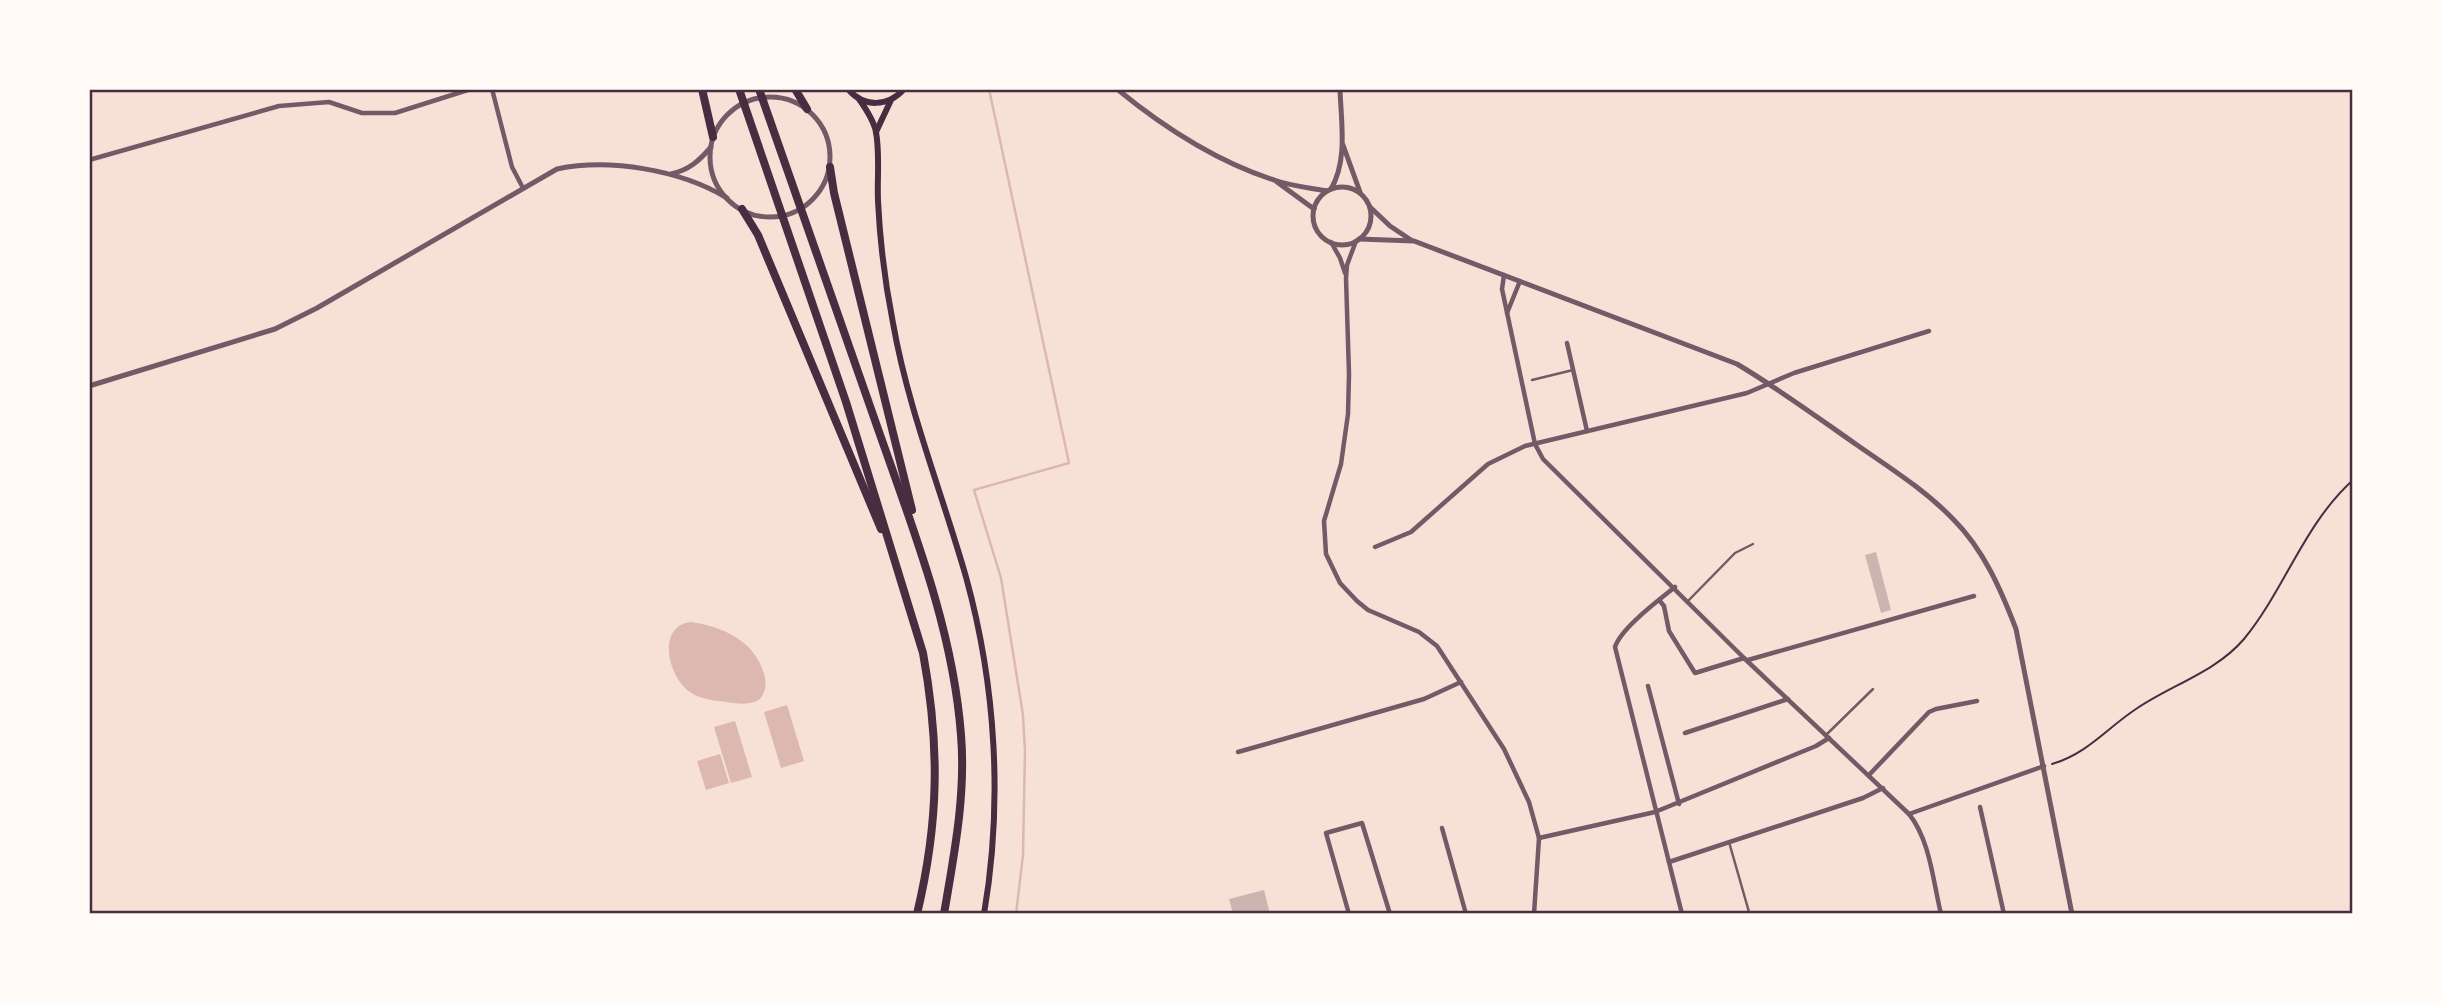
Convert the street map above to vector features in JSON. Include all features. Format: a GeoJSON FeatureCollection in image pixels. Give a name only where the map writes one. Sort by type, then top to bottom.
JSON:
{"type":"FeatureCollection","features":[{"type":"Feature","properties":{"kind":"highway"},"geometry":{"type":"LineString","coordinates":[[702,89],[712,142]]}},
{"type":"Feature","properties":{"kind":"highway"},"geometry":{"type":"LineString","coordinates":[[759,89],[926,564]]}},
{"type":"Feature","properties":{"kind":"highway"},"geometry":{"type":"LineString","coordinates":[[795,89],[807,109]]}},
{"type":"Feature","properties":{"kind":"highway"},"geometry":{"type":"LineString","coordinates":[[739,90],[850,414],[923,653],[935,737],[936,792],[932,835],[917,914]]}},
{"type":"Feature","properties":{"kind":"highway"},"geometry":{"type":"LineString","coordinates":[[830,167],[840,220],[953,669],[962,737],[961,788],[956,848],[944,914]]}},
{"type":"Feature","properties":{"kind":"highway"},"geometry":{"type":"LineString","coordinates":[[742,209],[758,234],[900,574]]}},
{"type":"Feature","properties":{"kind":"main road"},"geometry":{"type":"LineString","coordinates":[[848,89],[859,99],[876,132],[880,238],[893,325],[918,422],[968,585],[984,658],[992,722],[994,770],[992,856],[984,914]]}},
{"type":"Feature","properties":{"kind":"main road"},"geometry":{"type":"LineString","coordinates":[[876,132],[891,100],[904,89]]}},
{"type":"Feature","properties":{"kind":"main road"},"geometry":{"type":"LineString","coordinates":[[859,99],[872,103],[891,100]]}},
{"type":"Feature","properties":{"kind":"street"},"geometry":{"type":"LineString","coordinates":[[89,160],[279,106],[329,102],[362,113],[395,113],[471,89]]}},
{"type":"Feature","properties":{"kind":"street"},"geometry":{"type":"LineString","coordinates":[[492,89],[512,166],[523,188]]}},
{"type":"Feature","properties":{"kind":"street"},"geometry":{"type":"LineString","coordinates":[[1117,89],[1163,125],[1219,156],[1274,180],[1314,209]]}},
{"type":"Feature","properties":{"kind":"street"},"geometry":{"type":"LineString","coordinates":[[1340,89],[1342,142],[1338,176],[1320,198],[1314,209],[1314,219],[1317,229],[1331,242],[1340,258],[1346,278]]}},
{"type":"Feature","properties":{"kind":"street"},"geometry":{"type":"LineString","coordinates":[[89,386],[275,329],[327,302],[557,169],[578,165],[618,166],[668,175],[709,187],[742,209],[767,216],[793,212],[815,197],[825,182],[830,167],[828,139],[822,126],[807,109],[798,103],[768,96],[747,101],[730,112],[712,142],[692,166],[668,175]]}},
{"type":"Feature","properties":{"kind":"street"},"geometry":{"type":"LineString","coordinates":[[712,142],[713,174],[727,198]]}},
{"type":"Feature","properties":{"kind":"street"},"geometry":{"type":"LineString","coordinates":[[1342,142],[1362,195],[1369,206],[1390,226],[1414,242],[1737,364],[1769,383],[1919,489],[1954,520],[1981,554],[2000,587],[2016,629],[2073,914]]}},
{"type":"Feature","properties":{"kind":"street"},"geometry":{"type":"LineString","coordinates":[[1274,180],[1329,190],[1343,187],[1362,195]]}},
{"type":"Feature","properties":{"kind":"street"},"geometry":{"type":"LineString","coordinates":[[1369,206],[1369,226],[1358,240],[1347,265],[1348,414],[1340,464],[1324,521],[1326,554],[1335,574],[1348,592],[1368,610],[1419,632],[1444,655],[1504,749],[1529,802],[1539,838],[1534,914]]}},
{"type":"Feature","properties":{"kind":"street"},"geometry":{"type":"LineString","coordinates":[[1331,242],[1414,242]]}},
{"type":"Feature","properties":{"kind":"street"},"geometry":{"type":"LineString","coordinates":[[1504,275],[1502,289],[1507,314],[1535,444],[1543,459],[1916,822],[1941,914]]}},
{"type":"Feature","properties":{"kind":"street"},"geometry":{"type":"LineString","coordinates":[[1507,314],[1520,281]]}},
{"type":"Feature","properties":{"kind":"street"},"geometry":{"type":"LineString","coordinates":[[1375,547],[1411,531],[1488,464],[1525,446],[1747,393],[1769,383],[1929,331]]}},
{"type":"Feature","properties":{"kind":"street"},"geometry":{"type":"LineString","coordinates":[[1567,343],[1587,431]]}},
{"type":"Feature","properties":{"kind":"street"},"geometry":{"type":"LineString","coordinates":[[1675,587],[1631,626],[1615,647],[1682,914]]}},
{"type":"Feature","properties":{"kind":"street"},"geometry":{"type":"LineString","coordinates":[[1659,600],[1664,606],[1669,631],[1695,674],[1974,596]]}},
{"type":"Feature","properties":{"kind":"street"},"geometry":{"type":"LineString","coordinates":[[1238,752],[1424,699],[1461,682]]}},
{"type":"Feature","properties":{"kind":"street"},"geometry":{"type":"LineString","coordinates":[[1648,686],[1679,804]]}},
{"type":"Feature","properties":{"kind":"street"},"geometry":{"type":"LineString","coordinates":[[1685,733],[1788,699]]}},
{"type":"Feature","properties":{"kind":"street"},"geometry":{"type":"LineString","coordinates":[[1869,775],[1929,712],[1977,701]]}},
{"type":"Feature","properties":{"kind":"street"},"geometry":{"type":"LineString","coordinates":[[1539,838],[1655,812],[1679,804],[1816,746],[1827,736]]}},
{"type":"Feature","properties":{"kind":"street"},"geometry":{"type":"LineString","coordinates":[[1909,814],[2044,766]]}},
{"type":"Feature","properties":{"kind":"street"},"geometry":{"type":"LineString","coordinates":[[1669,862],[1863,798],[1883,788]]}},
{"type":"Feature","properties":{"kind":"street"},"geometry":{"type":"LineString","coordinates":[[1980,807],[2004,914]]}},
{"type":"Feature","properties":{"kind":"street"},"geometry":{"type":"LineString","coordinates":[[1349,914],[1326,834],[1362,823],[1390,914]]}},
{"type":"Feature","properties":{"kind":"street"},"geometry":{"type":"LineString","coordinates":[[1442,828],[1466,914]]}},
{"type":"Feature","properties":{"kind":"lane"},"geometry":{"type":"LineString","coordinates":[[1532,380],[1573,370]]}},
{"type":"Feature","properties":{"kind":"lane"},"geometry":{"type":"LineString","coordinates":[[1688,601],[1735,554],[1753,544]]}},
{"type":"Feature","properties":{"kind":"lane"},"geometry":{"type":"LineString","coordinates":[[1827,736],[1874,689]]}},
{"type":"Feature","properties":{"kind":"lane"},"geometry":{"type":"LineString","coordinates":[[1729,842],[1749,912]]}},
{"type":"Feature","properties":{"kind":"path"},"geometry":{"type":"LineString","coordinates":[[2044,766],[2076,756],[2140,706],[2230,653],[2255,624],[2319,519],[2353,480]]}},
{"type":"Feature","properties":{"kind":"shaded area"},"geometry":{"type":"Polygon","coordinates":[[[691,622],[714,627],[736,637],[753,653],[760,662],[765,681],[759,700],[743,704],[713,700],[694,694],[682,685],[671,664],[670,642],[673,633],[680,626],[691,622]]]}},
{"type":"Feature","properties":{"kind":"shaded area"},"geometry":{"type":"Polygon","coordinates":[[[787,705],[804,761],[781,768],[764,712],[787,705]]]}},
{"type":"Feature","properties":{"kind":"shaded area"},"geometry":{"type":"Polygon","coordinates":[[[735,721],[752,777],[731,783],[714,727],[735,721]]]}},
{"type":"Feature","properties":{"kind":"shaded area"},"geometry":{"type":"Polygon","coordinates":[[[720,754],[729,783],[706,790],[697,761],[720,754]]]}},
{"type":"Feature","properties":{"kind":"building"},"geometry":{"type":"Polygon","coordinates":[[[1876,552],[1891,610],[1881,613],[1865,555],[1876,552]]]}},
{"type":"Feature","properties":{"kind":"building"},"geometry":{"type":"Polygon","coordinates":[[[1264,890],[1270,914],[1233,914],[1229,899],[1264,890]]]}},
{"type":"Feature","properties":{"kind":"waterway"},"geometry":{"type":"LineString","coordinates":[[989,89],[1069,463],[974,490],[1001,578],[1023,715],[1023,855],[1016,914]]}}]}
